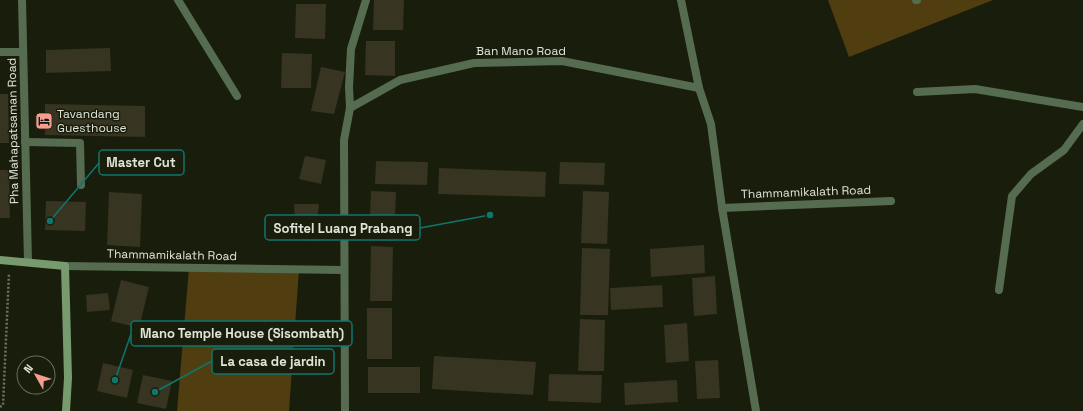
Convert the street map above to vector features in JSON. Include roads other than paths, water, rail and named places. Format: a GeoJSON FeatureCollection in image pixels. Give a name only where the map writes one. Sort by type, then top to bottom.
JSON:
{"type":"FeatureCollection","features":[{"type":"Feature","properties":{"kind":"street","name":"Pha Mahapatsaman Road"},"geometry":{"type":"LineString","coordinates":[[22,0],[28,262]]}},
{"type":"Feature","properties":{"kind":"street"},"geometry":{"type":"LineString","coordinates":[[178,0],[237,96]]}},
{"type":"Feature","properties":{"kind":"street"},"geometry":{"type":"LineString","coordinates":[[345,411],[344,140],[350,108],[349,87],[351,49],[366,0]]}},
{"type":"Feature","properties":{"kind":"street"},"geometry":{"type":"LineString","coordinates":[[681,0],[699,88],[711,124],[722,208],[756,411]]}},
{"type":"Feature","properties":{"kind":"street"},"geometry":{"type":"LineString","coordinates":[[0,52],[24,52]]}},
{"type":"Feature","properties":{"kind":"street","name":"Ban Mano Road"},"geometry":{"type":"LineString","coordinates":[[350,108],[400,80],[474,63],[562,61],[699,88]]}},
{"type":"Feature","properties":{"kind":"street"},"geometry":{"type":"LineString","coordinates":[[917,92],[975,89],[1083,107]]}},
{"type":"Feature","properties":{"kind":"street"},"geometry":{"type":"LineString","coordinates":[[1000,290],[1012,196],[1031,174],[1064,150],[1083,124]]}},
{"type":"Feature","properties":{"kind":"street"},"geometry":{"type":"LineString","coordinates":[[25,142],[80,143],[81,185]]}},
{"type":"Feature","properties":{"kind":"street","name":"Thammamikalath Road"},"geometry":{"type":"LineString","coordinates":[[722,208],[891,201]]}},
{"type":"Feature","properties":{"kind":"street","name":"Thammamikalath Road"},"geometry":{"type":"LineString","coordinates":[[0,260],[65,266],[344,270]]}},
{"type":"Feature","properties":{"kind":"street"},"geometry":{"type":"LineString","coordinates":[[65,266],[68,378],[66,411]]}},
{"type":"Feature","properties":{"kind":"place","name":"Tavandang Guesthouse"},"geometry":{"type":"Point","coordinates":[44,121]}},
{"type":"Feature","properties":{"kind":"place","name":"Sofitel Luang Prabang"},"geometry":{"type":"Point","coordinates":[490,215]}},
{"type":"Feature","properties":{"kind":"place","name":"Master Cut"},"geometry":{"type":"Point","coordinates":[50,221]}},
{"type":"Feature","properties":{"kind":"place","name":"Mano Temple House (Sisombath)"},"geometry":{"type":"Point","coordinates":[115,380]}},
{"type":"Feature","properties":{"kind":"place","name":"La casa de jardin"},"geometry":{"type":"Point","coordinates":[155,392]}}]}
